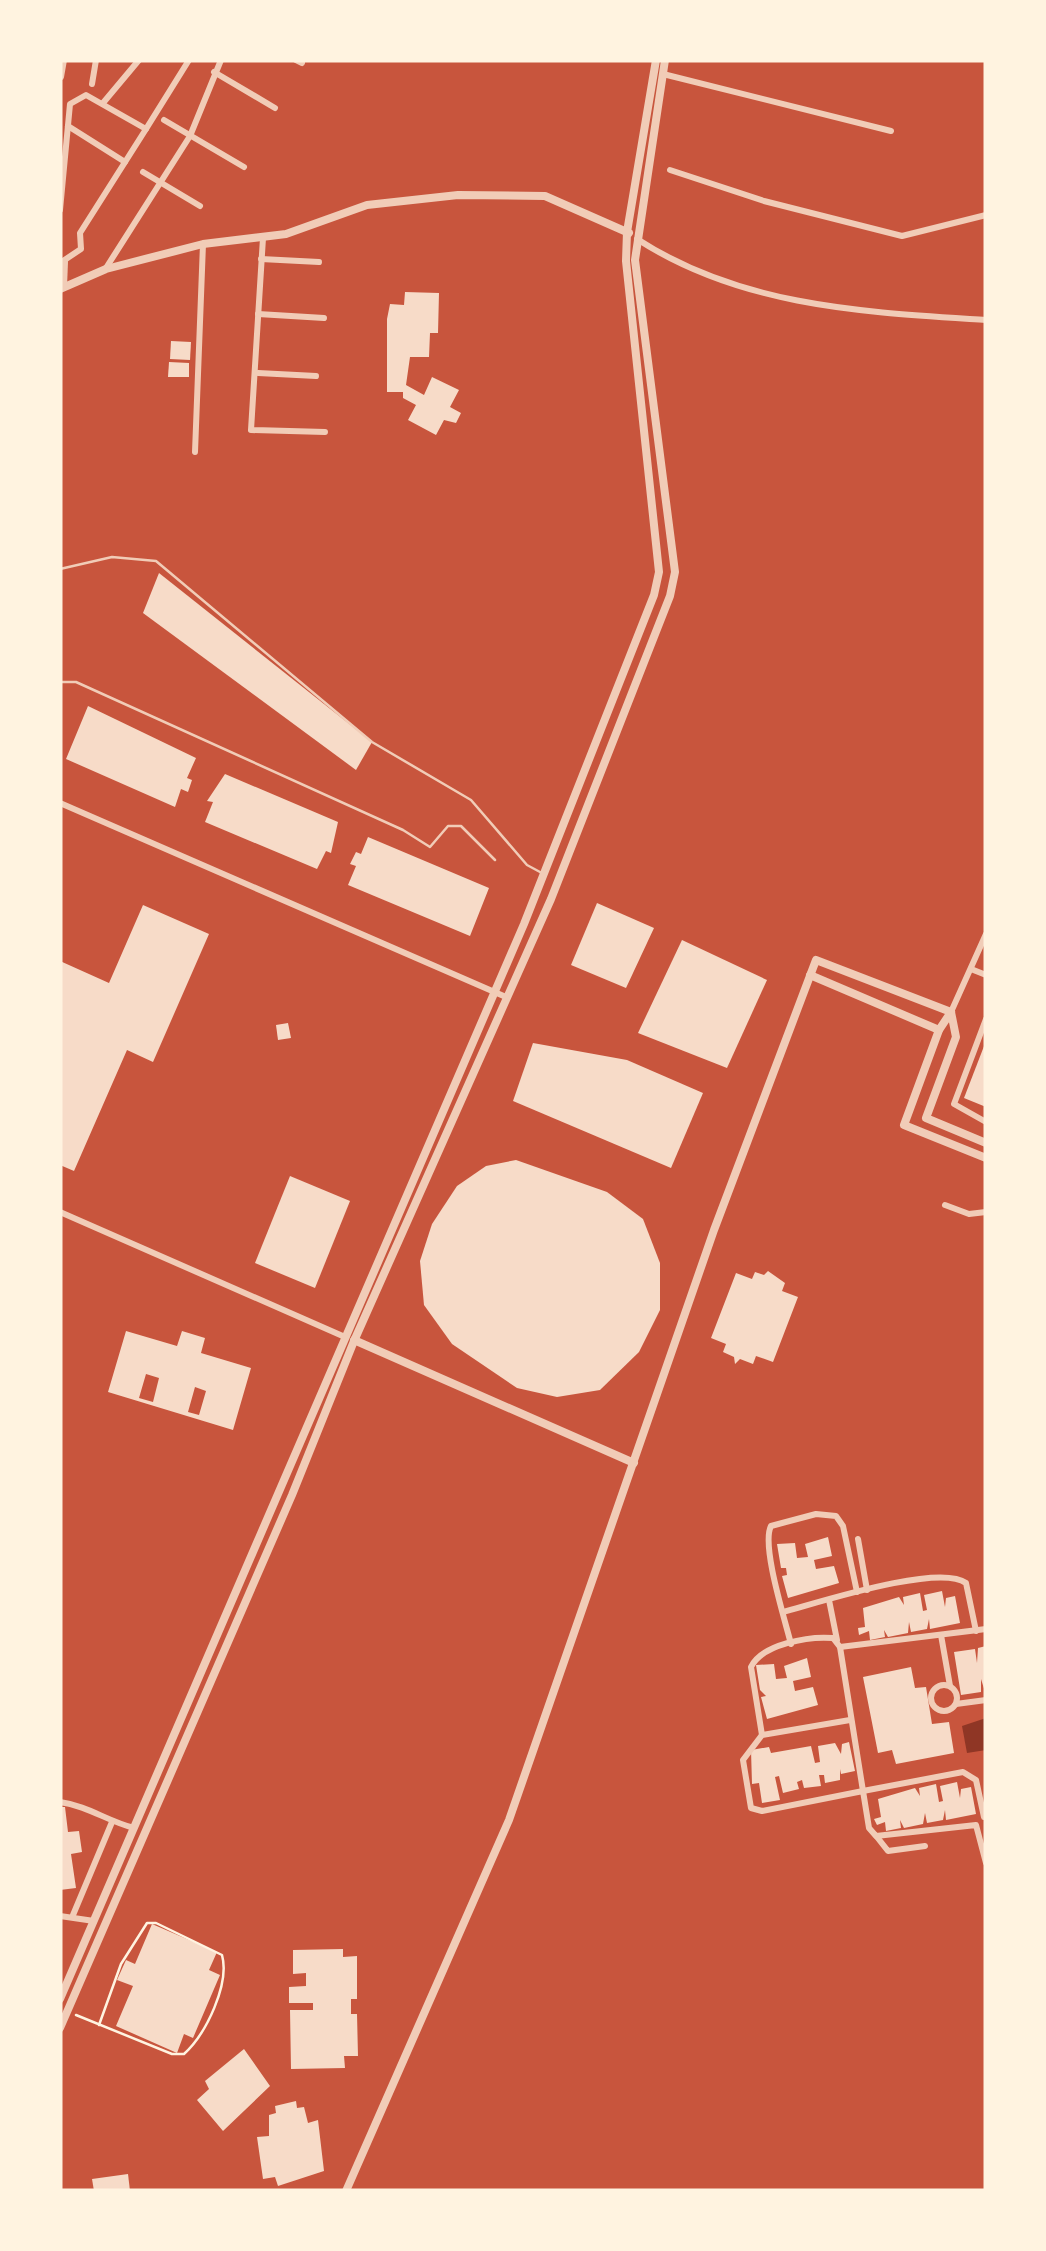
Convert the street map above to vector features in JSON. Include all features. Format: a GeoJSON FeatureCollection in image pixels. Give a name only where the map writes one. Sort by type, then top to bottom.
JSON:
{"type":"FeatureCollection","features":[{"type":"Feature","properties":{"kind":"street"},"geometry":{"type":"LineString","coordinates":[[61,77],[64,60]]}},
{"type":"Feature","properties":{"kind":"street"},"geometry":{"type":"LineString","coordinates":[[92,84],[96,60]]}},
{"type":"Feature","properties":{"kind":"street"},"geometry":{"type":"LineString","coordinates":[[103,103],[138,60]]}},
{"type":"Feature","properties":{"kind":"street"},"geometry":{"type":"LineString","coordinates":[[189,60],[80,234],[80,249],[62,262],[62,288],[106,269],[203,244],[262,238],[367,204],[458,195],[546,196],[627,232],[696,272],[746,290],[847,310],[986,320]]}},
{"type":"Feature","properties":{"kind":"street"},"geometry":{"type":"LineString","coordinates":[[106,269],[190,136],[221,60]]}},
{"type":"Feature","properties":{"kind":"street"},"geometry":{"type":"LineString","coordinates":[[60,2028],[292,1495],[350,1339],[552,857],[659,572],[627,232],[656,60]]}},
{"type":"Feature","properties":{"kind":"street"},"geometry":{"type":"LineString","coordinates":[[60,1999],[350,1339],[551,899],[670,596],[675,572],[635,260],[665,60]]}},
{"type":"Feature","properties":{"kind":"street"},"geometry":{"type":"LineString","coordinates":[[214,72],[275,108]]}},
{"type":"Feature","properties":{"kind":"street"},"geometry":{"type":"LineString","coordinates":[[664,74],[891,131]]}},
{"type":"Feature","properties":{"kind":"street"},"geometry":{"type":"LineString","coordinates":[[60,210],[70,104],[80,95],[103,103],[146,129]]}},
{"type":"Feature","properties":{"kind":"street"},"geometry":{"type":"LineString","coordinates":[[164,120],[244,167]]}},
{"type":"Feature","properties":{"kind":"street"},"geometry":{"type":"LineString","coordinates":[[68,126],[125,162]]}},
{"type":"Feature","properties":{"kind":"street"},"geometry":{"type":"LineString","coordinates":[[670,170],[902,236],[986,215]]}},
{"type":"Feature","properties":{"kind":"street"},"geometry":{"type":"LineString","coordinates":[[142,172],[200,206]]}},
{"type":"Feature","properties":{"kind":"street"},"geometry":{"type":"LineString","coordinates":[[262,238],[258,373],[252,430],[325,432]]}},
{"type":"Feature","properties":{"kind":"street"},"geometry":{"type":"LineString","coordinates":[[195,452],[203,244]]}},
{"type":"Feature","properties":{"kind":"street"},"geometry":{"type":"LineString","coordinates":[[261,259],[320,262]]}},
{"type":"Feature","properties":{"kind":"street"},"geometry":{"type":"LineString","coordinates":[[258,314],[324,318]]}},
{"type":"Feature","properties":{"kind":"street"},"geometry":{"type":"LineString","coordinates":[[258,373],[316,376]]}},
{"type":"Feature","properties":{"kind":"street"},"geometry":{"type":"LineString","coordinates":[[60,803],[506,998]]}},
{"type":"Feature","properties":{"kind":"street"},"geometry":{"type":"LineString","coordinates":[[986,934],[951,1012],[938,1030],[904,1125],[986,1158]]}},
{"type":"Feature","properties":{"kind":"street"},"geometry":{"type":"LineString","coordinates":[[346,2191],[502,1837],[816,960],[951,1012]]}},
{"type":"Feature","properties":{"kind":"street"},"geometry":{"type":"LineString","coordinates":[[970,968],[986,976]]}},
{"type":"Feature","properties":{"kind":"street"},"geometry":{"type":"LineString","coordinates":[[810,975],[938,1030]]}},
{"type":"Feature","properties":{"kind":"street"},"geometry":{"type":"LineString","coordinates":[[951,1012],[956,1037],[926,1118],[986,1143]]}},
{"type":"Feature","properties":{"kind":"street"},"geometry":{"type":"LineString","coordinates":[[986,1019],[954,1104],[986,1122]]}},
{"type":"Feature","properties":{"kind":"street"},"geometry":{"type":"LineString","coordinates":[[945,1205],[969,1214],[986,1212]]}},
{"type":"Feature","properties":{"kind":"street"},"geometry":{"type":"LineString","coordinates":[[60,1212],[634,1462]]}},
{"type":"Feature","properties":{"kind":"street"},"geometry":{"type":"LineString","coordinates":[[791,1644],[768,1534],[772,1526],[816,1514],[836,1516],[844,1526],[857,1592]]}},
{"type":"Feature","properties":{"kind":"street"},"geometry":{"type":"LineString","coordinates":[[858,1539],[867,1590]]}},
{"type":"Feature","properties":{"kind":"street"},"geometry":{"type":"LineString","coordinates":[[782,1612],[867,1590],[960,1578],[970,1592],[976,1630]]}},
{"type":"Feature","properties":{"kind":"street"},"geometry":{"type":"LineString","coordinates":[[828,1600],[870,1828],[888,1851],[925,1846]]}},
{"type":"Feature","properties":{"kind":"street"},"geometry":{"type":"LineString","coordinates":[[762,1735],[751,1667],[761,1653],[826,1637],[839,1644],[986,1630]]}},
{"type":"Feature","properties":{"kind":"street"},"geometry":{"type":"LineString","coordinates":[[941,1635],[956,1704]]}},
{"type":"Feature","properties":{"kind":"street"},"geometry":{"type":"LineString","coordinates":[[950,1686],[936,1688],[932,1703],[942,1711],[956,1704],[986,1700]]}},
{"type":"Feature","properties":{"kind":"street"},"geometry":{"type":"LineString","coordinates":[[850,1720],[762,1735],[743,1760],[756,1811],[963,1772],[976,1780],[985,1817],[976,1825],[876,1836]]}},
{"type":"Feature","properties":{"kind":"street"},"geometry":{"type":"LineString","coordinates":[[60,1802],[90,1806],[112,1822],[134,1828]]}},
{"type":"Feature","properties":{"kind":"street"},"geometry":{"type":"LineString","coordinates":[[72,1915],[112,1822]]}},
{"type":"Feature","properties":{"kind":"street"},"geometry":{"type":"LineString","coordinates":[[976,1825],[986,1863]]}},
{"type":"Feature","properties":{"kind":"street"},"geometry":{"type":"LineString","coordinates":[[60,1916],[94,1921]]}},
{"type":"Feature","properties":{"kind":"lane"},"geometry":{"type":"LineString","coordinates":[[60,570],[112,557],[156,561],[372,742],[471,800],[528,865],[540,872]]}},
{"type":"Feature","properties":{"kind":"lane"},"geometry":{"type":"LineString","coordinates":[[60,682],[76,682],[403,830],[416,842],[430,846],[448,826],[461,826],[495,860]]}},
{"type":"Feature","properties":{"kind":"path"},"geometry":{"type":"LineString","coordinates":[[67,2012],[99,2025],[172,2054],[184,2054],[199,2036],[224,1980],[222,1955],[156,1923],[147,1923],[121,1964],[99,2025]]}},
{"type":"Feature","properties":{"kind":"shaded area"},"geometry":{"type":"Polygon","coordinates":[[[986,1718],[986,1750],[967,1753],[962,1726],[986,1718]]]}},
{"type":"Feature","properties":{"kind":"building"},"geometry":{"type":"Polygon","coordinates":[[[405,292],[439,293],[438,333],[430,333],[429,357],[410,357],[406,385],[424,395],[432,377],[459,390],[450,407],[461,413],[456,423],[444,420],[436,435],[408,420],[416,405],[403,398],[403,392],[387,392],[387,319],[390,304],[404,305],[405,292]]]}},
{"type":"Feature","properties":{"kind":"building"},"geometry":{"type":"Polygon","coordinates":[[[171,341],[191,342],[190,360],[170,359],[171,341]]]}},
{"type":"Feature","properties":{"kind":"building"},"geometry":{"type":"Polygon","coordinates":[[[169,362],[189,363],[189,377],[168,377],[169,362]]]}},
{"type":"Feature","properties":{"kind":"building"},"geometry":{"type":"Polygon","coordinates":[[[159,573],[372,742],[356,770],[143,613],[159,573]]]}},
{"type":"Feature","properties":{"kind":"building"},"geometry":{"type":"Polygon","coordinates":[[[88,706],[196,758],[187,778],[192,780],[188,792],[181,789],[175,807],[66,759],[88,706]]]}},
{"type":"Feature","properties":{"kind":"building"},"geometry":{"type":"Polygon","coordinates":[[[225,774],[338,822],[331,853],[326,851],[317,869],[205,822],[213,802],[207,801],[225,774]]]}},
{"type":"Feature","properties":{"kind":"building"},"geometry":{"type":"Polygon","coordinates":[[[368,837],[489,888],[470,936],[348,885],[356,866],[350,864],[356,852],[361,854],[368,837]]]}},
{"type":"Feature","properties":{"kind":"building"},"geometry":{"type":"Polygon","coordinates":[[[597,903],[654,928],[626,988],[571,965],[597,903]]]}},
{"type":"Feature","properties":{"kind":"building"},"geometry":{"type":"Polygon","coordinates":[[[143,905],[209,934],[153,1062],[127,1050],[74,1171],[60,1165],[60,961],[109,983],[143,905]]]}},
{"type":"Feature","properties":{"kind":"building"},"geometry":{"type":"Polygon","coordinates":[[[682,940],[767,980],[727,1068],[638,1033],[682,940]]]}},
{"type":"Feature","properties":{"kind":"building"},"geometry":{"type":"Polygon","coordinates":[[[288,1023],[291,1038],[278,1040],[276,1025],[288,1023]]]}},
{"type":"Feature","properties":{"kind":"building"},"geometry":{"type":"Polygon","coordinates":[[[986,1041],[986,1107],[964,1098],[986,1041]]]}},
{"type":"Feature","properties":{"kind":"building"},"geometry":{"type":"Polygon","coordinates":[[[533,1043],[627,1060],[703,1093],[671,1168],[513,1101],[533,1043]]]}},
{"type":"Feature","properties":{"kind":"building"},"geometry":{"type":"Polygon","coordinates":[[[516,1160],[607,1192],[643,1219],[660,1263],[660,1310],[639,1352],[600,1390],[557,1397],[517,1388],[452,1344],[424,1305],[420,1261],[432,1224],[457,1186],[486,1166],[516,1160]]]}},
{"type":"Feature","properties":{"kind":"building"},"geometry":{"type":"Polygon","coordinates":[[[290,1176],[350,1201],[315,1288],[255,1263],[290,1176]]]}},
{"type":"Feature","properties":{"kind":"building"},"geometry":{"type":"Polygon","coordinates":[[[768,1271],[785,1283],[782,1291],[798,1297],[773,1362],[756,1356],[753,1364],[740,1359],[735,1364],[734,1357],[723,1352],[726,1344],[711,1338],[736,1273],[752,1279],[755,1272],[764,1275],[768,1271]]]}},
{"type":"Feature","properties":{"kind":"building"},"geometry":{"type":"Polygon","coordinates":[[[126,1331],[177,1346],[182,1331],[205,1338],[201,1353],[251,1368],[233,1430],[108,1392],[126,1331]],[[146,1374],[139,1398],[153,1402],[159,1378],[146,1374]],[[195,1387],[188,1412],[199,1415],[206,1391],[195,1387]]]}},
{"type":"Feature","properties":{"kind":"building"},"geometry":{"type":"Polygon","coordinates":[[[828,1537],[832,1556],[814,1560],[816,1569],[834,1566],[839,1583],[788,1598],[782,1576],[787,1575],[786,1568],[781,1568],[777,1544],[795,1543],[797,1558],[808,1557],[805,1544],[828,1537]]]}},
{"type":"Feature","properties":{"kind":"building"},"geometry":{"type":"Polygon","coordinates":[[[942,1591],[945,1607],[946,1598],[955,1596],[960,1623],[930,1629],[929,1619],[927,1629],[911,1632],[909,1622],[908,1633],[888,1637],[884,1630],[885,1637],[870,1640],[869,1631],[859,1635],[858,1628],[865,1627],[863,1608],[899,1597],[904,1605],[903,1597],[920,1593],[923,1611],[927,1610],[924,1595],[942,1591]]]}},
{"type":"Feature","properties":{"kind":"building"},"geometry":{"type":"Polygon","coordinates":[[[986,1646],[986,1695],[981,1679],[981,1692],[961,1695],[954,1652],[975,1649],[977,1663],[978,1648],[986,1646]]]}},
{"type":"Feature","properties":{"kind":"building"},"geometry":{"type":"Polygon","coordinates":[[[807,1658],[811,1677],[793,1681],[795,1691],[813,1687],[818,1705],[767,1719],[761,1697],[766,1696],[760,1690],[756,1665],[774,1664],[776,1679],[787,1678],[784,1666],[807,1658]]]}},
{"type":"Feature","properties":{"kind":"building"},"geometry":{"type":"Polygon","coordinates":[[[911,1667],[915,1688],[926,1687],[932,1724],[949,1722],[954,1753],[896,1764],[892,1750],[878,1753],[863,1677],[911,1667]]]}},
{"type":"Feature","properties":{"kind":"building"},"geometry":{"type":"Polygon","coordinates":[[[849,1742],[855,1771],[841,1774],[840,1769],[840,1780],[825,1783],[824,1775],[819,1775],[821,1786],[804,1788],[802,1780],[797,1782],[799,1789],[783,1793],[779,1776],[775,1777],[780,1800],[762,1803],[759,1783],[752,1784],[751,1750],[769,1747],[771,1753],[811,1746],[815,1763],[820,1762],[818,1746],[835,1743],[841,1754],[842,1744],[849,1742]]]}},
{"type":"Feature","properties":{"kind":"building"},"geometry":{"type":"Polygon","coordinates":[[[957,1782],[960,1798],[961,1789],[971,1787],[976,1814],[946,1820],[945,1810],[943,1820],[927,1823],[925,1813],[923,1824],[904,1828],[900,1820],[901,1828],[886,1831],[885,1822],[877,1825],[874,1819],[881,1817],[878,1799],[915,1788],[920,1796],[919,1788],[936,1784],[939,1802],[943,1801],[940,1786],[957,1782]]]}},
{"type":"Feature","properties":{"kind":"building"},"geometry":{"type":"Polygon","coordinates":[[[60,1807],[65,1807],[68,1832],[79,1831],[82,1852],[71,1854],[76,1888],[60,1890],[60,1807]]]}},
{"type":"Feature","properties":{"kind":"building"},"geometry":{"type":"Polygon","coordinates":[[[152,1924],[217,1952],[209,1970],[220,1975],[193,2038],[184,2034],[177,2053],[116,2026],[133,1986],[117,1980],[126,1960],[135,1964],[152,1924]]]}},
{"type":"Feature","properties":{"kind":"building"},"geometry":{"type":"Polygon","coordinates":[[[343,1949],[343,1957],[357,1956],[357,1999],[351,1999],[351,2014],[357,2014],[358,2056],[344,2056],[345,2068],[291,2069],[290,2010],[313,2010],[313,2003],[289,2003],[289,1987],[306,1986],[306,1973],[293,1974],[293,1950],[343,1949]]]}},
{"type":"Feature","properties":{"kind":"building"},"geometry":{"type":"Polygon","coordinates":[[[244,2049],[270,2086],[223,2131],[197,2100],[209,2089],[205,2081],[244,2049]]]}},
{"type":"Feature","properties":{"kind":"building"},"geometry":{"type":"Polygon","coordinates":[[[296,2101],[297,2108],[304,2107],[308,2123],[318,2120],[324,2171],[278,2186],[275,2177],[263,2179],[257,2137],[269,2136],[269,2115],[276,2113],[275,2106],[296,2101]]]}},
{"type":"Feature","properties":{"kind":"building"},"geometry":{"type":"Polygon","coordinates":[[[128,2174],[130,2191],[94,2191],[92,2179],[128,2174]]]}}]}
